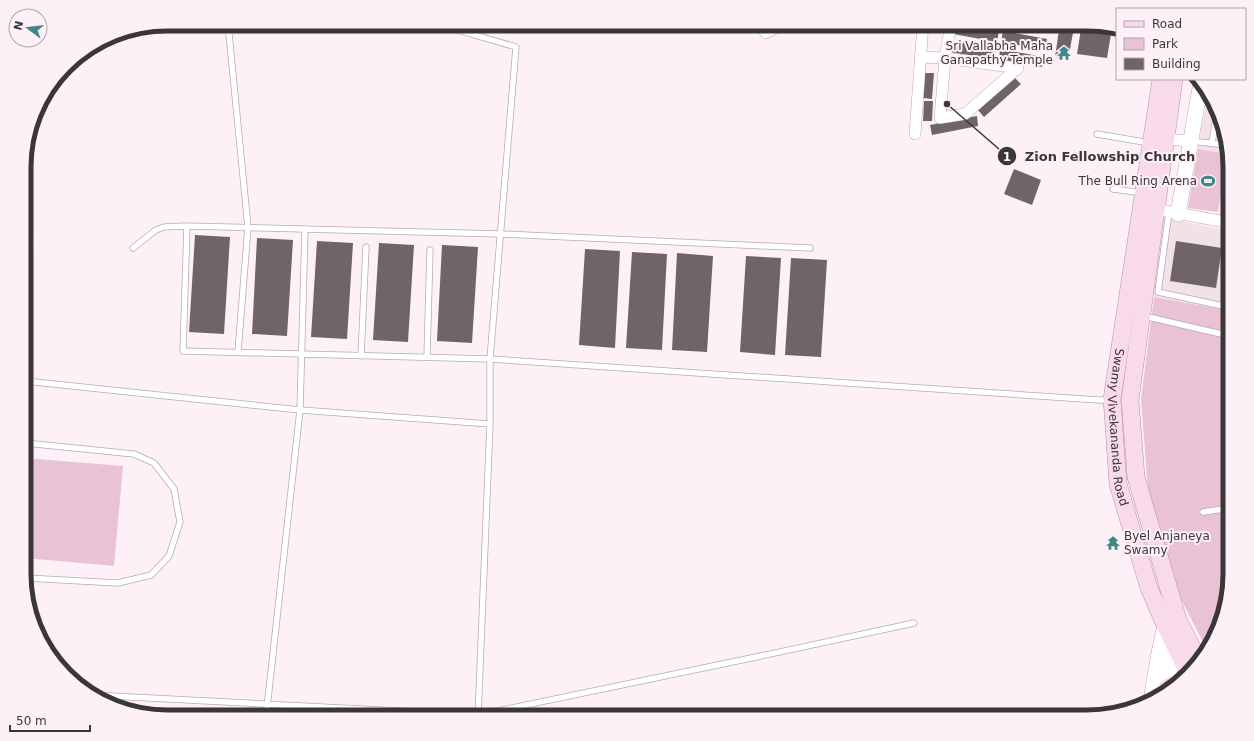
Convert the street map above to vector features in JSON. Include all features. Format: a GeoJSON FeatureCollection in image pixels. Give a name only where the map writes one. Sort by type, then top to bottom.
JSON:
{"type":"FeatureCollection","features":[{"type":"Feature","properties":{"kind":"main road","name":"Swamy Vivekananda Road"},"geometry":{"type":"LineString","coordinates":[[1161,80],[1158,141],[1168,211],[1142,315],[1130,400],[1136,476],[1171,622]]}},
{"type":"Feature","properties":{"kind":"main road","name":"Swamy Vivekananda Road"},"geometry":{"type":"LineString","coordinates":[[1174,80],[1143,193],[1112,399],[1118,484],[1149,588],[1171,622],[1180,640],[1186,667]]}},
{"type":"Feature","properties":{"kind":"main road","name":"Swamy Vivekananda Road"},"geometry":{"type":"LineString","coordinates":[[1180,640],[1195,656]]}},
{"type":"Feature","properties":{"kind":"street"},"geometry":{"type":"LineString","coordinates":[[915,134],[922,31]]}},
{"type":"Feature","properties":{"kind":"street"},"geometry":{"type":"LineString","coordinates":[[920,57],[945,58],[1018,68],[965,114],[940,118],[945,58],[950,31]]}},
{"type":"Feature","properties":{"kind":"street"},"geometry":{"type":"LineString","coordinates":[[1199,89],[1191,141],[1168,211],[1223,222]]}},
{"type":"Feature","properties":{"kind":"street"},"geometry":{"type":"LineString","coordinates":[[1158,141],[1191,141]]}},
{"type":"Feature","properties":{"kind":"street"},"geometry":{"type":"LineString","coordinates":[[1152,693],[1159,653],[1171,622]]}},
{"type":"Feature","properties":{"kind":"street"},"geometry":{"type":"LineString","coordinates":[[1169,682],[1180,640]]}},
{"type":"Feature","properties":{"kind":"lane"},"geometry":{"type":"LineString","coordinates":[[229,31],[248,227],[238,352]]}},
{"type":"Feature","properties":{"kind":"lane"},"geometry":{"type":"LineString","coordinates":[[460,31],[516,48],[490,359],[490,424],[478,710]]}},
{"type":"Feature","properties":{"kind":"lane"},"geometry":{"type":"LineString","coordinates":[[1212,143],[1215,122]]}},
{"type":"Feature","properties":{"kind":"lane"},"geometry":{"type":"LineString","coordinates":[[1097,134],[1158,141]]}},
{"type":"Feature","properties":{"kind":"lane"},"geometry":{"type":"LineString","coordinates":[[1191,141],[1221,144]]}},
{"type":"Feature","properties":{"kind":"lane"},"geometry":{"type":"LineString","coordinates":[[1113,189],[1143,193]]}},
{"type":"Feature","properties":{"kind":"lane"},"geometry":{"type":"LineString","coordinates":[[1168,211],[1158,292],[1223,306]]}},
{"type":"Feature","properties":{"kind":"lane"},"geometry":{"type":"LineString","coordinates":[[187,226],[183,351],[490,359],[1099,400],[1112,399]]}},
{"type":"Feature","properties":{"kind":"lane"},"geometry":{"type":"LineString","coordinates":[[133,248],[156,230],[164,227],[187,226],[500,234],[810,248]]}},
{"type":"Feature","properties":{"kind":"lane"},"geometry":{"type":"LineString","coordinates":[[267,710],[300,410],[306,228]]}},
{"type":"Feature","properties":{"kind":"lane"},"geometry":{"type":"LineString","coordinates":[[361,356],[366,247]]}},
{"type":"Feature","properties":{"kind":"lane"},"geometry":{"type":"LineString","coordinates":[[427,357],[430,250]]}},
{"type":"Feature","properties":{"kind":"lane"},"geometry":{"type":"LineString","coordinates":[[1142,315],[1223,334]]}},
{"type":"Feature","properties":{"kind":"lane"},"geometry":{"type":"LineString","coordinates":[[31,381],[300,410],[490,424]]}},
{"type":"Feature","properties":{"kind":"lane"},"geometry":{"type":"LineString","coordinates":[[31,444],[134,454],[141,457],[154,464],[174,489],[180,522],[169,556],[151,575],[118,583],[31,578]]}},
{"type":"Feature","properties":{"kind":"lane"},"geometry":{"type":"LineString","coordinates":[[1203,512],[1223,509]]}},
{"type":"Feature","properties":{"kind":"lane"},"geometry":{"type":"LineString","coordinates":[[507,710],[756,658],[914,623]]}},
{"type":"Feature","properties":{"kind":"lane"},"geometry":{"type":"LineString","coordinates":[[106,696],[372,710]]}},
{"type":"Feature","properties":{"kind":"shaded area"},"geometry":{"type":"Polygon","coordinates":[[[1206,102],[1216,123],[1222,153],[1198,149],[1206,102]]]}},
{"type":"Feature","properties":{"kind":"shaded area"},"geometry":{"type":"Polygon","coordinates":[[[1165,218],[1223,230],[1223,310],[1154,297],[1165,218]]]}},
{"type":"Feature","properties":{"kind":"green space","name":"The Bull Ring Arena"},"geometry":{"type":"Polygon","coordinates":[[[1198,149],[1222,153],[1223,180],[1218,212],[1188,208],[1198,149]]]}},
{"type":"Feature","properties":{"kind":"green space"},"geometry":{"type":"Polygon","coordinates":[[[1154,297],[1223,310],[1223,583],[1213,626],[1204,644],[1179,595],[1148,491],[1141,399],[1154,297]]]}},
{"type":"Feature","properties":{"kind":"green space"},"geometry":{"type":"Polygon","coordinates":[[[31,458],[123,466],[114,566],[31,559],[31,458]]]}},
{"type":"Feature","properties":{"kind":"building"},"geometry":{"type":"Polygon","coordinates":[[[954,31],[999,31],[997,42],[953,34],[954,31]]]}},
{"type":"Feature","properties":{"kind":"building"},"geometry":{"type":"Polygon","coordinates":[[[1003,31],[1047,39],[1045,50],[1001,42],[1003,31]]]}},
{"type":"Feature","properties":{"kind":"building"},"geometry":{"type":"Polygon","coordinates":[[[1059,31],[1073,33],[1068,59],[1055,57],[1059,31]]]}},
{"type":"Feature","properties":{"kind":"building"},"geometry":{"type":"Polygon","coordinates":[[[1081,31],[1111,34],[1107,58],[1077,54],[1081,31]]]}},
{"type":"Feature","properties":{"kind":"building"},"geometry":{"type":"Polygon","coordinates":[[[952,41],[996,49],[994,59],[950,52],[952,41]]]}},
{"type":"Feature","properties":{"kind":"building"},"geometry":{"type":"Polygon","coordinates":[[[1000,49],[1044,57],[1042,67],[999,60],[1000,49]]]}},
{"type":"Feature","properties":{"kind":"building"},"geometry":{"type":"Polygon","coordinates":[[[925,73],[934,73],[932,99],[923,98],[925,73]]]}},
{"type":"Feature","properties":{"kind":"building"},"geometry":{"type":"Polygon","coordinates":[[[1013,76],[1021,84],[984,117],[977,109],[1013,76]]]}},
{"type":"Feature","properties":{"kind":"building"},"geometry":{"type":"Polygon","coordinates":[[[924,101],[933,101],[932,121],[923,121],[924,101]]]}},
{"type":"Feature","properties":{"kind":"building"},"geometry":{"type":"Polygon","coordinates":[[[977,116],[978,126],[932,135],[930,125],[977,116]]]}},
{"type":"Feature","properties":{"kind":"building"},"geometry":{"type":"Polygon","coordinates":[[[1014,169],[1041,180],[1032,205],[1004,194],[1014,169]]]}},
{"type":"Feature","properties":{"kind":"building"},"geometry":{"type":"Polygon","coordinates":[[[195,235],[230,237],[224,334],[189,332],[195,235]]]}},
{"type":"Feature","properties":{"kind":"building"},"geometry":{"type":"Polygon","coordinates":[[[257,238],[293,240],[287,336],[252,334],[257,238]]]}},
{"type":"Feature","properties":{"kind":"building"},"geometry":{"type":"Polygon","coordinates":[[[317,241],[353,243],[347,339],[311,337],[317,241]]]}},
{"type":"Feature","properties":{"kind":"building"},"geometry":{"type":"Polygon","coordinates":[[[1176,241],[1222,248],[1216,288],[1170,281],[1176,241]]]}},
{"type":"Feature","properties":{"kind":"building"},"geometry":{"type":"Polygon","coordinates":[[[379,243],[414,245],[408,342],[373,340],[379,243]]]}},
{"type":"Feature","properties":{"kind":"building"},"geometry":{"type":"Polygon","coordinates":[[[442,245],[478,247],[472,343],[437,341],[442,245]]]}},
{"type":"Feature","properties":{"kind":"building"},"geometry":{"type":"Polygon","coordinates":[[[585,249],[620,251],[615,348],[579,345],[585,249]]]}},
{"type":"Feature","properties":{"kind":"building"},"geometry":{"type":"Polygon","coordinates":[[[632,252],[667,254],[662,350],[626,348],[632,252]]]}},
{"type":"Feature","properties":{"kind":"building"},"geometry":{"type":"Polygon","coordinates":[[[677,253],[713,256],[707,352],[672,350],[677,253]]]}},
{"type":"Feature","properties":{"kind":"building"},"geometry":{"type":"Polygon","coordinates":[[[746,256],[781,258],[775,355],[740,352],[746,256]]]}},
{"type":"Feature","properties":{"kind":"building"},"geometry":{"type":"Polygon","coordinates":[[[791,258],[827,260],[821,357],[785,355],[791,258]]]}},
{"type":"Feature","properties":{"kind":"place","name":"Sri Vallabha Maha Ganapathy Temple"},"geometry":{"type":"Point","coordinates":[1064,53]}},
{"type":"Feature","properties":{"kind":"place","name":"Zion Fellowship Church"},"geometry":{"type":"Point","coordinates":[947,104]}},
{"type":"Feature","properties":{"kind":"place","name":"The Bull Ring Arena"},"geometry":{"type":"Point","coordinates":[1208,181]}},
{"type":"Feature","properties":{"kind":"place","name":"Byel Anjaneya Swamy"},"geometry":{"type":"Point","coordinates":[1113,543]}}]}
